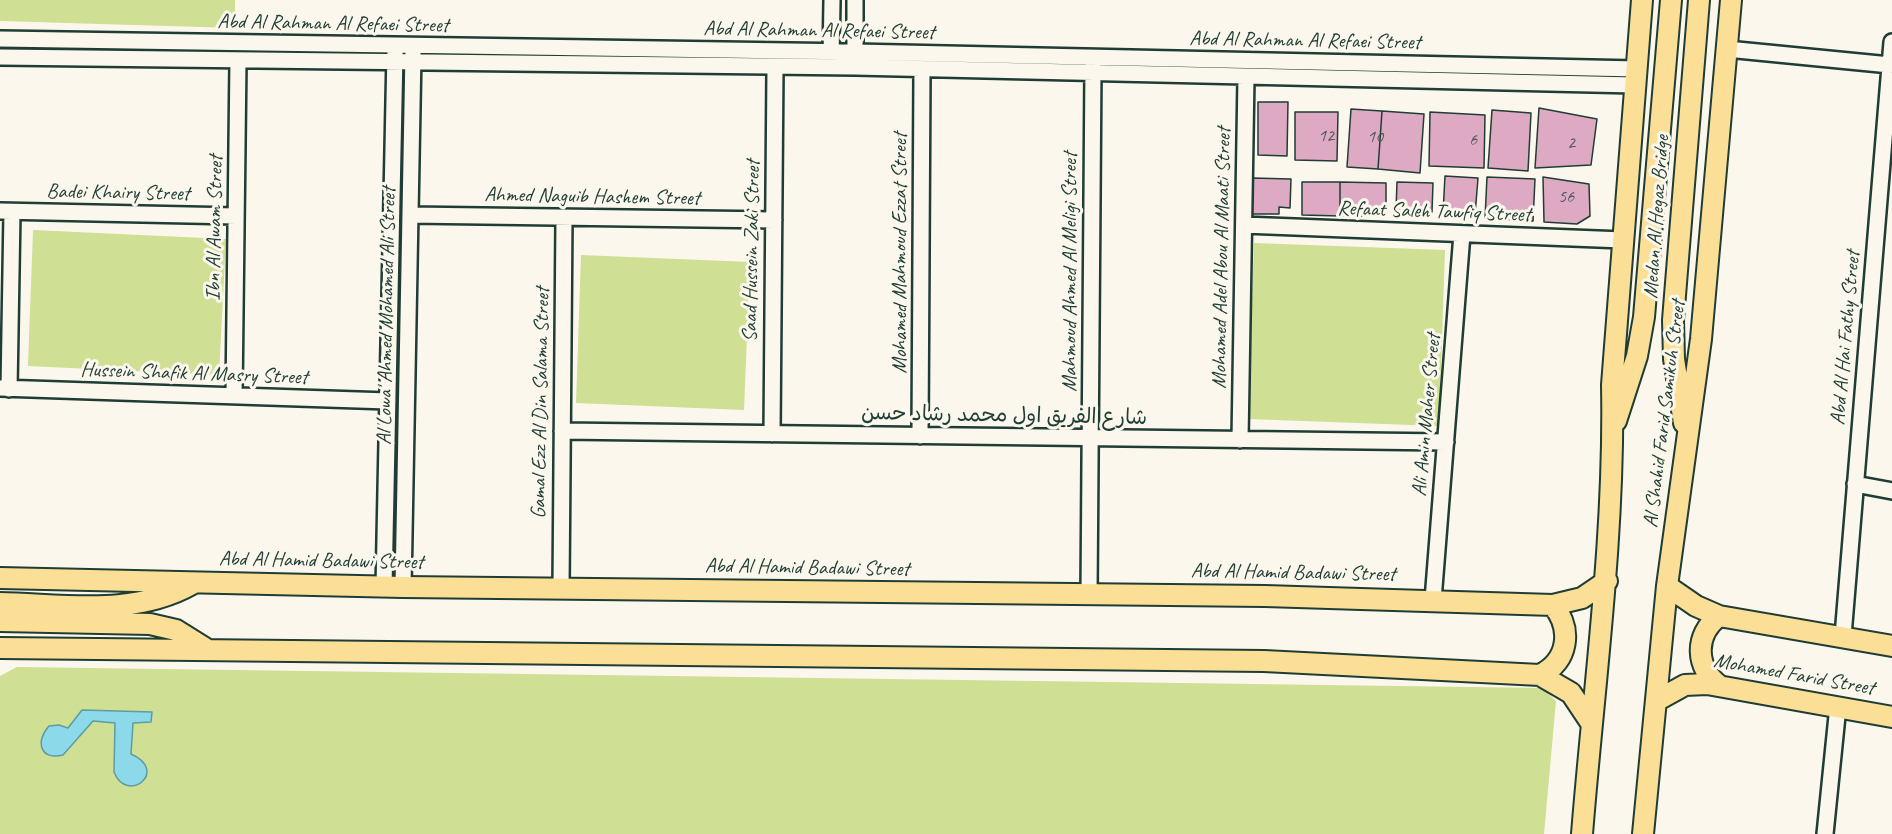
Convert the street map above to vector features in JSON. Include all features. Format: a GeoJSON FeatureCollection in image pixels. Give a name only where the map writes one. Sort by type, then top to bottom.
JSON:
{"type":"FeatureCollection","features":[{"type":"Feature","properties":{"kind":"main road","name":"Al Shahid Farid Samikuh Street"},"geometry":{"type":"LineString","coordinates":[[1582,834],[1591,723],[1607,581],[1613,431],[1612,385],[1642,0]]}},
{"type":"Feature","properties":{"kind":"main road","name":"Medan Al Hegaz Bridge"},"geometry":{"type":"LineString","coordinates":[[1613,431],[1635,365],[1644,317],[1671,0]]}},
{"type":"Feature","properties":{"kind":"main road","name":"Medan Al Hegaz Bridge"},"geometry":{"type":"LineString","coordinates":[[1688,437],[1679,399],[1673,320],[1699,0]]}},
{"type":"Feature","properties":{"kind":"main road","name":"Al Shahid Farid Samikuh Street"},"geometry":{"type":"LineString","coordinates":[[1643,834],[1666,586],[1701,339],[1731,0]]}},
{"type":"Feature","properties":{"kind":"main road","name":"Abd Al Hamid Badawi Street"},"geometry":{"type":"LineString","coordinates":[[0,578],[393,587],[1089,594],[1433,600],[1553,605],[1582,598],[1607,581]]}},
{"type":"Feature","properties":{"kind":"main road"},"geometry":{"type":"LineString","coordinates":[[0,603],[129,606],[155,601],[195,583]]}},
{"type":"Feature","properties":{"kind":"main road"},"geometry":{"type":"LineString","coordinates":[[1666,586],[1696,606],[1719,616],[1892,646]]}},
{"type":"Feature","properties":{"kind":"main road"},"geometry":{"type":"LineString","coordinates":[[1540,675],[1554,666],[1566,644],[1565,627],[1553,605]]}},
{"type":"Feature","properties":{"kind":"main road"},"geometry":{"type":"LineString","coordinates":[[1719,616],[1704,633],[1700,655],[1709,676],[1720,686]]}},
{"type":"Feature","properties":{"kind":"main road"},"geometry":{"type":"LineString","coordinates":[[0,621],[150,624],[176,630],[208,650]]}},
{"type":"Feature","properties":{"kind":"main road"},"geometry":{"type":"LineString","coordinates":[[0,648],[1264,661],[1540,675],[1571,693],[1591,723]]}},
{"type":"Feature","properties":{"kind":"main road","name":"Mohamed Farid Street"},"geometry":{"type":"LineString","coordinates":[[1656,701],[1684,685],[1720,686],[1892,717]]}},
{"type":"Feature","properties":{"kind":"street"},"geometry":{"type":"LineString","coordinates":[[830,69],[832,0]]}},
{"type":"Feature","properties":{"kind":"street"},"geometry":{"type":"LineString","coordinates":[[855,0],[855,60]]}},
{"type":"Feature","properties":{"kind":"street","name":"Abd Al Rahman Al Refaei Street"},"geometry":{"type":"LineString","coordinates":[[0,39],[831,52],[855,60],[922,70],[1093,74],[1246,77],[1636,77]]}},
{"type":"Feature","properties":{"kind":"street","name":"Abd Al Hai Fathy Street"},"geometry":{"type":"LineString","coordinates":[[1844,636],[1892,42]]}},
{"type":"Feature","properties":{"kind":"street","name":"Al Lowa' Ahmed Mohamed Ali Street"},"geometry":{"type":"LineString","coordinates":[[393,587],[388,400],[395,46]]}},
{"type":"Feature","properties":{"kind":"street","name":"Al Lowa' Ahmed Mohamed Ali Street"},"geometry":{"type":"LineString","coordinates":[[393,587],[410,215],[413,46]]}},
{"type":"Feature","properties":{"kind":"street"},"geometry":{"type":"LineString","coordinates":[[1727,49],[1890,65]]}},
{"type":"Feature","properties":{"kind":"street","name":"Abd Al Rahman Al Refaei Street"},"geometry":{"type":"LineString","coordinates":[[0,57],[830,69],[855,60],[1093,57],[1636,77]]}},
{"type":"Feature","properties":{"kind":"street","name":"Mahmoud Ahmed Al Meligi Street"},"geometry":{"type":"LineString","coordinates":[[1089,594],[1093,57]]}},
{"type":"Feature","properties":{"kind":"street","name":"Ibn Al Awam Street"},"geometry":{"type":"LineString","coordinates":[[234,396],[238,60]]}},
{"type":"Feature","properties":{"kind":"street","name":"Saad Hussein Zaki Street"},"geometry":{"type":"LineString","coordinates":[[772,434],[775,68]]}},
{"type":"Feature","properties":{"kind":"street","name":"Mohamed Mahmoud Ezzat Street"},"geometry":{"type":"LineString","coordinates":[[920,436],[922,70]]}},
{"type":"Feature","properties":{"kind":"street","name":"Mohamed Adel Abou Al Maati Street"},"geometry":{"type":"LineString","coordinates":[[1240,440],[1246,77]]}},
{"type":"Feature","properties":{"kind":"street"},"geometry":{"type":"LineString","coordinates":[[5,389],[6,211]]}},
{"type":"Feature","properties":{"kind":"street","name":"Badei Khairy Street"},"geometry":{"type":"LineString","coordinates":[[6,211],[236,216]]}},
{"type":"Feature","properties":{"kind":"street","name":"Ahmed Naguib Hashem Street"},"geometry":{"type":"LineString","coordinates":[[410,215],[774,220]]}},
{"type":"Feature","properties":{"kind":"street","name":"Gamal Ezz Al Din Salama Street"},"geometry":{"type":"LineString","coordinates":[[561,588],[564,218]]}},
{"type":"Feature","properties":{"kind":"street","name":"Refaat Saleh Tawfiq Street"},"geometry":{"type":"LineString","coordinates":[[1244,225],[1623,240]]}},
{"type":"Feature","properties":{"kind":"street","name":"Ali Amin Maher Street"},"geometry":{"type":"LineString","coordinates":[[1433,600],[1462,234]]}},
{"type":"Feature","properties":{"kind":"street","name":"Hussein Shafik Al Masry Street"},"geometry":{"type":"LineString","coordinates":[[5,389],[388,400]]}},
{"type":"Feature","properties":{"kind":"street","name":"شارع الفريق اول محمد رشاد حسن"},"geometry":{"type":"LineString","coordinates":[[562,431],[1446,442]]}},
{"type":"Feature","properties":{"kind":"street"},"geometry":{"type":"LineString","coordinates":[[1855,484],[1892,491]]}},
{"type":"Feature","properties":{"kind":"street"},"geometry":{"type":"LineString","coordinates":[[1825,834],[1838,706]]}},
{"type":"Feature","properties":{"kind":"green space"},"geometry":{"type":"Polygon","coordinates":[[[0,0],[235,0],[235,28],[0,21],[0,0]]]}},
{"type":"Feature","properties":{"kind":"green space"},"geometry":{"type":"Polygon","coordinates":[[[33,230],[226,239],[219,375],[28,366],[33,230]]]}},
{"type":"Feature","properties":{"kind":"green space"},"geometry":{"type":"Polygon","coordinates":[[[1254,243],[1445,250],[1439,426],[1248,419],[1254,243]]]}},
{"type":"Feature","properties":{"kind":"green space"},"geometry":{"type":"Polygon","coordinates":[[[581,255],[750,262],[744,410],[576,403],[581,255]]]}},
{"type":"Feature","properties":{"kind":"green space"},"geometry":{"type":"Polygon","coordinates":[[[17,667],[1543,688],[1556,701],[1544,834],[0,834],[0,676],[17,667]]]}},
{"type":"Feature","properties":{"kind":"water"},"geometry":{"type":"Polygon","coordinates":[[[82,710],[152,712],[151,722],[133,723],[131,754],[142,761],[147,769],[142,782],[128,786],[120,781],[114,772],[115,723],[93,721],[63,755],[49,755],[45,752],[41,743],[49,726],[59,725],[68,728],[82,710]]]}},
{"type":"Feature","properties":{"kind":"building"},"geometry":{"type":"Polygon","coordinates":[[[1258,102],[1288,102],[1287,156],[1258,155],[1258,102]]]}},
{"type":"Feature","properties":{"kind":"building"},"geometry":{"type":"Polygon","coordinates":[[[1539,108],[1597,119],[1591,165],[1535,168],[1539,108]]]}},
{"type":"Feature","properties":{"kind":"building"},"geometry":{"type":"Polygon","coordinates":[[[1351,109],[1382,111],[1378,169],[1347,167],[1351,109]]]}},
{"type":"Feature","properties":{"kind":"building"},"geometry":{"type":"Polygon","coordinates":[[[1492,110],[1531,113],[1528,171],[1488,168],[1492,110]]]}},
{"type":"Feature","properties":{"kind":"building"},"geometry":{"type":"Polygon","coordinates":[[[1382,111],[1424,114],[1420,173],[1378,169],[1382,111]]]}},
{"type":"Feature","properties":{"kind":"building"},"geometry":{"type":"Polygon","coordinates":[[[1295,112],[1338,112],[1337,161],[1295,160],[1295,112]]]}},
{"type":"Feature","properties":{"kind":"building"},"geometry":{"type":"Polygon","coordinates":[[[1430,112],[1485,115],[1484,168],[1429,166],[1430,112]]]}},
{"type":"Feature","properties":{"kind":"building"},"geometry":{"type":"Polygon","coordinates":[[[1445,176],[1478,178],[1475,215],[1443,213],[1445,176]]]}},
{"type":"Feature","properties":{"kind":"building"},"geometry":{"type":"Polygon","coordinates":[[[1487,177],[1535,179],[1533,221],[1485,218],[1487,177]]]}},
{"type":"Feature","properties":{"kind":"building"},"geometry":{"type":"Polygon","coordinates":[[[1543,177],[1589,184],[1590,216],[1577,224],[1544,222],[1543,177]]]}},
{"type":"Feature","properties":{"kind":"building"},"geometry":{"type":"Polygon","coordinates":[[[1252,178],[1291,179],[1290,208],[1279,207],[1279,214],[1251,214],[1252,178]]]}},
{"type":"Feature","properties":{"kind":"building"},"geometry":{"type":"Polygon","coordinates":[[[1302,182],[1340,182],[1340,216],[1302,215],[1302,182]]]}},
{"type":"Feature","properties":{"kind":"building"},"geometry":{"type":"Polygon","coordinates":[[[1340,182],[1386,183],[1386,216],[1340,216],[1340,182]]]}},
{"type":"Feature","properties":{"kind":"building"},"geometry":{"type":"Polygon","coordinates":[[[1397,182],[1433,183],[1432,212],[1396,210],[1397,182]]]}}]}
